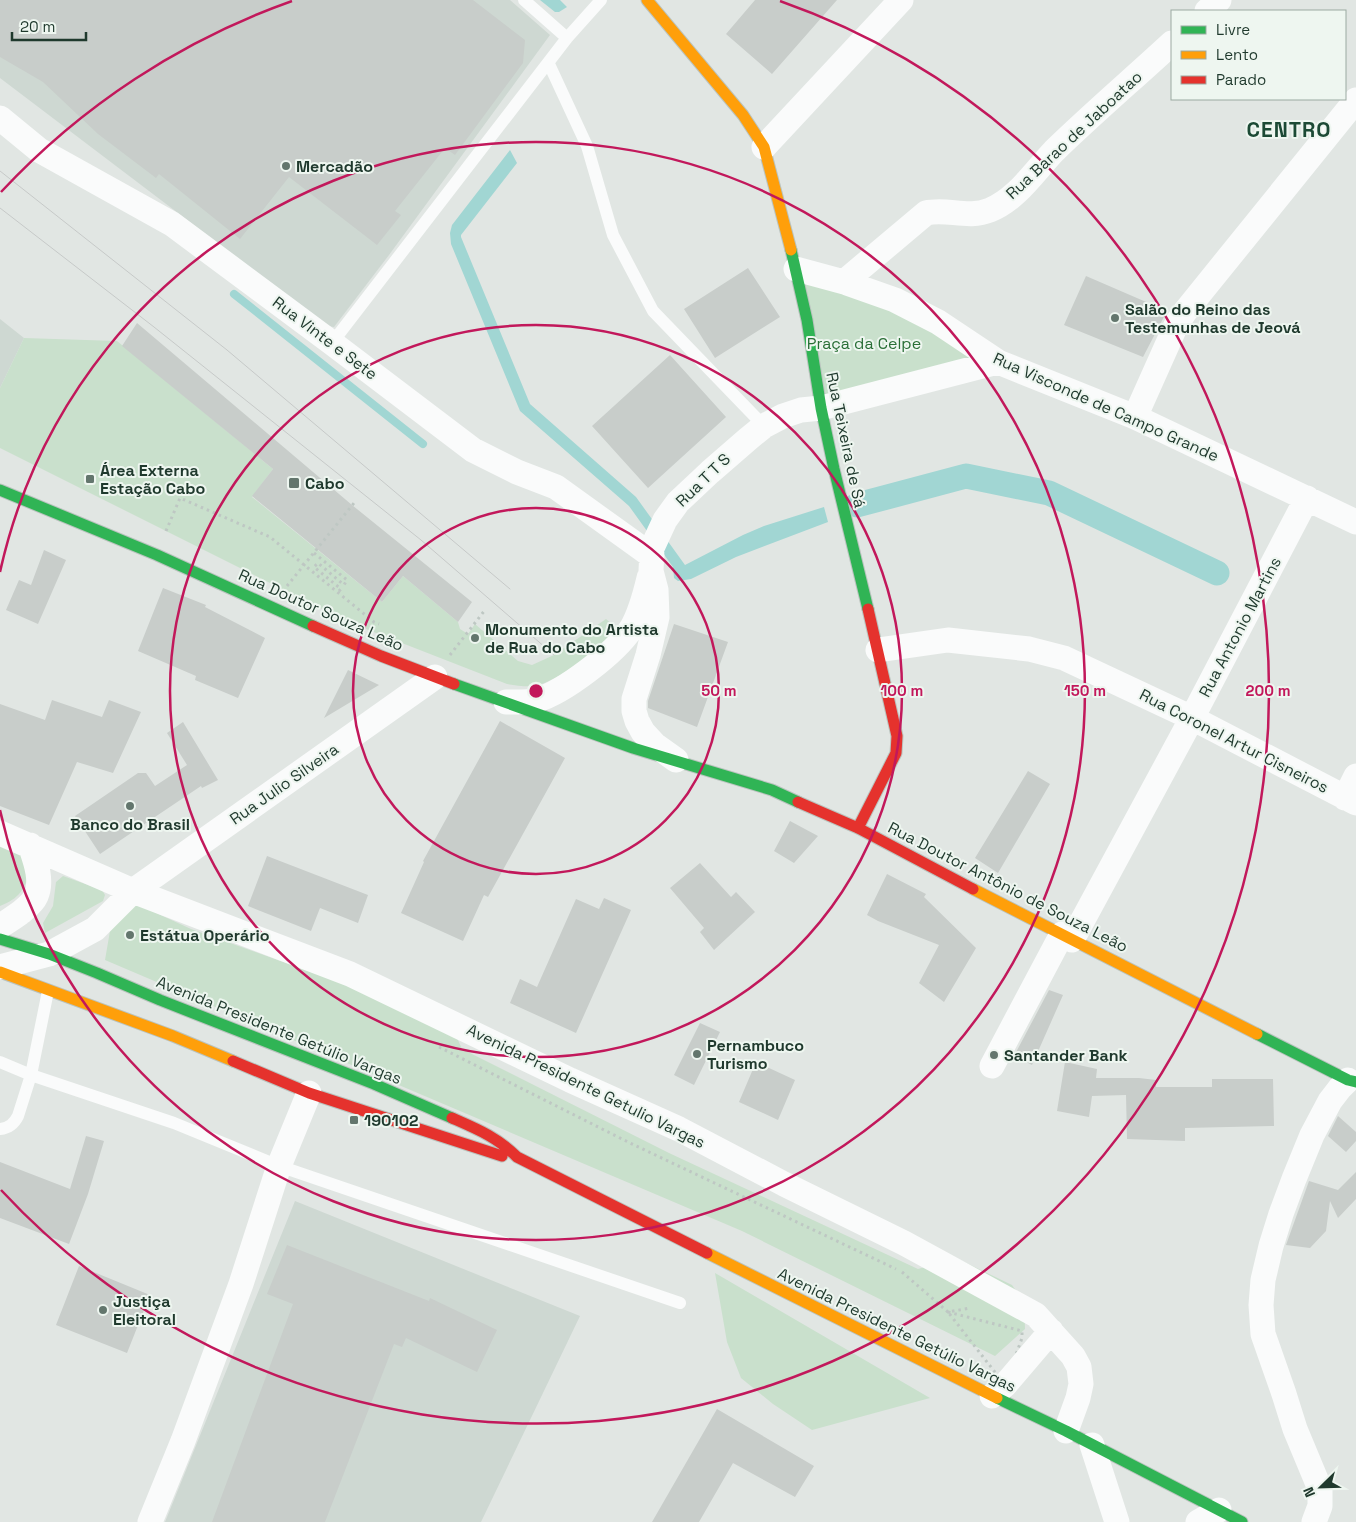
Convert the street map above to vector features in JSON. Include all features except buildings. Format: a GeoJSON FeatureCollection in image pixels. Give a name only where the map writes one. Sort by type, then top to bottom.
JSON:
{"type":"FeatureCollection","features":[{"type":"Feature","properties":{"kind":"street","name":"Rua Teixeira de Sá"},"geometry":{"type":"LineString","coordinates":[[647,0],[743,115],[764,147],[796,269],[834,469],[897,736],[896,753],[858,828]]}},
{"type":"Feature","properties":{"kind":"street"},"geometry":{"type":"LineString","coordinates":[[764,147],[901,0]]}},
{"type":"Feature","properties":{"kind":"street"},"geometry":{"type":"LineString","coordinates":[[1208,10],[1219,0]]}},
{"type":"Feature","properties":{"kind":"street","name":"Rua Barao de Jaboatao"},"geometry":{"type":"LineString","coordinates":[[844,282],[926,213],[934,211],[967,215],[979,214],[991,210],[1015,194],[1054,151],[1171,44]]}},
{"type":"Feature","properties":{"kind":"street"},"geometry":{"type":"LineString","coordinates":[[1135,417],[1177,323],[1356,100]]}},
{"type":"Feature","properties":{"kind":"street","name":"Rua Vinte e Sete"},"geometry":{"type":"LineString","coordinates":[[0,118],[38,150],[172,224],[473,450],[517,472],[556,487],[651,563]]}},
{"type":"Feature","properties":{"kind":"street","name":"Rua Visconde de Campo Grande"},"geometry":{"type":"LineString","coordinates":[[796,269],[844,282],[895,300],[938,322],[998,362],[1135,417],[1356,522]]}},
{"type":"Feature","properties":{"kind":"street","name":"Rua T T S"},"geometry":{"type":"LineString","coordinates":[[678,761],[655,745],[643,732],[636,721],[634,699],[648,655],[657,617],[656,590],[651,563],[652,548],[665,520],[678,502],[764,426],[783,416],[998,362]]}},
{"type":"Feature","properties":{"kind":"street","name":"Rua Doutor Souza Leão"},"geometry":{"type":"LineString","coordinates":[[0,490],[157,555],[381,656],[441,668],[505,702],[633,748]]}},
{"type":"Feature","properties":{"kind":"street","name":"Rua Antonio Martins"},"geometry":{"type":"LineString","coordinates":[[992,1066],[1192,718],[1307,498]]}},
{"type":"Feature","properties":{"kind":"street"},"geometry":{"type":"LineString","coordinates":[[505,702],[536,700],[550,694],[576,680],[614,649],[631,628],[642,602],[651,563]]}},
{"type":"Feature","properties":{"kind":"street","name":"Rua Coronel Artur Cisneiros"},"geometry":{"type":"LineString","coordinates":[[878,650],[948,640],[1029,649],[1064,658],[1352,792]]}},
{"type":"Feature","properties":{"kind":"street","name":"Rua Julio Silveira"},"geometry":{"type":"LineString","coordinates":[[0,967],[50,954],[95,929],[133,891],[441,668]]}},
{"type":"Feature","properties":{"kind":"street","name":"Rua Doutor Antônio de Souza Leão"},"geometry":{"type":"LineString","coordinates":[[633,748],[772,790],[858,828],[1010,909],[1352,1081]]}},
{"type":"Feature","properties":{"kind":"street","name":"Avenida Presidente Getulio Vargas"},"geometry":{"type":"LineString","coordinates":[[0,833],[133,891],[350,974],[570,1080],[679,1129],[930,1258],[1036,1315],[1073,1356],[1079,1367],[1081,1384],[1066,1431]]}},
{"type":"Feature","properties":{"kind":"street"},"geometry":{"type":"LineString","coordinates":[[0,926],[9,922],[28,906],[36,896],[38,883],[36,865],[30,845]]}},
{"type":"Feature","properties":{"kind":"street","name":"Avenida Presidente Getúlio Vargas"},"geometry":{"type":"LineString","coordinates":[[0,939],[50,954],[160,1000],[337,1069],[490,1134],[517,1157],[536,1168],[998,1390],[1066,1431],[1242,1522]]}},
{"type":"Feature","properties":{"kind":"street","name":"Avenida Presidente Getúlio Vargas"},"geometry":{"type":"LineString","coordinates":[[0,972],[173,1036],[309,1093],[536,1168]]}},
{"type":"Feature","properties":{"kind":"street"},"geometry":{"type":"LineString","coordinates":[[1314,1522],[1320,1506],[1320,1489],[1295,1429],[1263,1334],[1261,1305],[1263,1280],[1270,1246],[1312,1135],[1340,1088],[1352,1081]]}},
{"type":"Feature","properties":{"kind":"street"},"geometry":{"type":"LineString","coordinates":[[150,1522],[183,1442],[240,1284],[279,1166],[309,1093]]}},
{"type":"Feature","properties":{"kind":"street"},"geometry":{"type":"LineString","coordinates":[[998,1390],[1051,1331]]}},
{"type":"Feature","properties":{"kind":"street"},"geometry":{"type":"LineString","coordinates":[[1092,1445],[1117,1522]]}},
{"type":"Feature","properties":{"kind":"street"},"geometry":{"type":"LineString","coordinates":[[1198,1522],[1220,1510]]}},
{"type":"Feature","properties":{"kind":"lane"},"geometry":{"type":"LineString","coordinates":[[524,0],[568,38]]}},
{"type":"Feature","properties":{"kind":"lane"},"geometry":{"type":"LineString","coordinates":[[332,343],[568,38],[601,0]]}},
{"type":"Feature","properties":{"kind":"lane"},"geometry":{"type":"LineString","coordinates":[[549,64],[587,146],[613,235],[653,311],[764,426]]}},
{"type":"Feature","properties":{"kind":"lane"},"geometry":{"type":"LineString","coordinates":[[0,1129],[8,1127],[18,1116],[31,1075],[48,991]]}},
{"type":"Feature","properties":{"kind":"lane"},"geometry":{"type":"LineString","coordinates":[[0,1062],[31,1075],[174,1122],[279,1166],[680,1303]]}},
{"type":"Feature","properties":{"kind":"path"},"geometry":{"type":"LineString","coordinates":[[157,555],[180,498],[270,537],[374,622]]}},
{"type":"Feature","properties":{"kind":"path"},"geometry":{"type":"LineString","coordinates":[[304,565],[354,503]]}},
{"type":"Feature","properties":{"kind":"path"},"geometry":{"type":"LineString","coordinates":[[314,553],[347,580],[344,585],[318,563],[314,567],[341,588],[338,592]]}},
{"type":"Feature","properties":{"kind":"path"},"geometry":{"type":"LineString","coordinates":[[441,668],[485,610]]}},
{"type":"Feature","properties":{"kind":"path"},"geometry":{"type":"LineString","coordinates":[[432,1044],[630,1143],[902,1272],[948,1312],[998,1390]]}},
{"type":"Feature","properties":{"kind":"path"},"geometry":{"type":"LineString","coordinates":[[948,1312],[974,1307]]}},
{"type":"Feature","properties":{"kind":"path"},"geometry":{"type":"LineString","coordinates":[[948,1312],[1022,1331]]}},
{"type":"Feature","properties":{"kind":"path"},"geometry":{"type":"LineString","coordinates":[[998,1390],[1022,1338],[1022,1331],[1018,1323]]}},
{"type":"Feature","properties":{"kind":"shaded area","name":"Mercadão"},"geometry":{"type":"Polygon","coordinates":[[[0,0],[510,0],[550,35],[334,327],[327,326],[0,78],[0,0]]]}},
{"type":"Feature","properties":{"kind":"shaded area"},"geometry":{"type":"Polygon","coordinates":[[[0,319],[24,338],[0,388],[0,319]]]}},
{"type":"Feature","properties":{"kind":"shaded area"},"geometry":{"type":"Polygon","coordinates":[[[295,1201],[580,1316],[481,1522],[165,1522],[295,1201]]]}},
{"type":"Feature","properties":{"kind":"green space","name":"Praça da Celpe"},"geometry":{"type":"Polygon","coordinates":[[[796,269],[889,297],[998,362],[821,408],[796,269]]]}},
{"type":"Feature","properties":{"kind":"green space"},"geometry":{"type":"Polygon","coordinates":[[[24,338],[117,341],[273,469],[252,497],[382,602],[403,576],[458,622],[460,629],[468,634],[475,624],[518,661],[532,665],[554,655],[606,619],[619,630],[567,671],[544,683],[528,686],[507,684],[348,622],[0,448],[0,388],[24,338]]]}},
{"type":"Feature","properties":{"kind":"green space"},"geometry":{"type":"Polygon","coordinates":[[[0,842],[19,849],[31,870],[26,883],[17,896],[0,906],[0,842]]]}},
{"type":"Feature","properties":{"kind":"green space"},"geometry":{"type":"Polygon","coordinates":[[[63,876],[102,890],[105,895],[103,901],[45,933],[43,923],[53,906],[56,882],[63,876]]]}},
{"type":"Feature","properties":{"kind":"green space"},"geometry":{"type":"Polygon","coordinates":[[[136,900],[154,912],[191,929],[450,1022],[462,1049],[669,1153],[918,1269],[956,1258],[1012,1285],[1024,1302],[1025,1329],[995,1356],[742,1231],[105,960],[111,925],[136,900]]]}},
{"type":"Feature","properties":{"kind":"green space"},"geometry":{"type":"Polygon","coordinates":[[[715,1273],[930,1398],[812,1430],[773,1404],[741,1378],[727,1342],[715,1273]]]}},
{"type":"Feature","properties":{"kind":"water"},"geometry":{"type":"Polygon","coordinates":[[[540,0],[560,0],[567,7],[559,12],[555,12],[540,0]]]}},
{"type":"Feature","properties":{"kind":"water"},"geometry":{"type":"Polygon","coordinates":[[[510,150],[517,163],[461,237],[530,404],[636,497],[685,565],[764,526],[824,507],[828,522],[736,557],[691,579],[678,581],[674,578],[673,567],[629,506],[520,411],[451,244],[450,233],[452,225],[510,150]]]}},
{"type":"Feature","properties":{"kind":"waterway"},"geometry":{"type":"LineString","coordinates":[[234,294],[423,444]]}},
{"type":"Feature","properties":{"kind":"waterway"},"geometry":{"type":"LineString","coordinates":[[857,505],[966,476],[1049,493],[1217,573]]}},
{"type":"Feature","properties":{"kind":"tram line"},"geometry":{"type":"LineString","coordinates":[[0,171],[227,350],[510,589]]}},
{"type":"Feature","properties":{"kind":"tram line"},"geometry":{"type":"LineString","coordinates":[[0,208],[154,327],[421,540],[554,655]]}},
{"type":"Feature","properties":{"kind":"traffic: fast"},"geometry":{"type":"LineString","coordinates":[[791,250],[807,320],[821,408],[834,469],[868,609]]}},
{"type":"Feature","properties":{"kind":"traffic: fast"},"geometry":{"type":"LineString","coordinates":[[0,490],[157,555],[313,626]]}},
{"type":"Feature","properties":{"kind":"traffic: fast"},"geometry":{"type":"LineString","coordinates":[[454,684],[633,748],[772,790],[798,802]]}},
{"type":"Feature","properties":{"kind":"traffic: fast"},"geometry":{"type":"LineString","coordinates":[[0,939],[49,954],[97,973],[160,1000],[374,1084],[452,1118]]}},
{"type":"Feature","properties":{"kind":"traffic: fast"},"geometry":{"type":"LineString","coordinates":[[1257,1034],[1348,1080],[1356,1082]]}},
{"type":"Feature","properties":{"kind":"traffic: fast"},"geometry":{"type":"LineString","coordinates":[[997,1398],[1066,1431],[1242,1522]]}},
{"type":"Feature","properties":{"kind":"traffic: slow"},"geometry":{"type":"LineString","coordinates":[[647,0],[743,115],[764,147],[791,250]]}},
{"type":"Feature","properties":{"kind":"traffic: slow"},"geometry":{"type":"LineString","coordinates":[[973,889],[1257,1034]]}},
{"type":"Feature","properties":{"kind":"traffic: slow"},"geometry":{"type":"LineString","coordinates":[[0,972],[173,1036],[233,1061]]}},
{"type":"Feature","properties":{"kind":"traffic: slow"},"geometry":{"type":"LineString","coordinates":[[707,1253],[997,1398]]}},
{"type":"Feature","properties":{"kind":"traffic: jam"},"geometry":{"type":"LineString","coordinates":[[858,828],[896,753],[897,736],[868,609]]}},
{"type":"Feature","properties":{"kind":"traffic: jam"},"geometry":{"type":"LineString","coordinates":[[313,626],[381,656],[454,684]]}},
{"type":"Feature","properties":{"kind":"traffic: jam"},"geometry":{"type":"LineString","coordinates":[[798,802],[858,828],[973,889]]}},
{"type":"Feature","properties":{"kind":"traffic: jam"},"geometry":{"type":"LineString","coordinates":[[233,1061],[309,1093],[502,1156]]}},
{"type":"Feature","properties":{"kind":"traffic: jam"},"geometry":{"type":"LineString","coordinates":[[452,1118],[494,1139],[517,1157],[707,1253]]}},
{"type":"Feature","properties":{"kind":"place","name":"Mercadão"},"geometry":{"type":"Point","coordinates":[286,166]}},
{"type":"Feature","properties":{"kind":"place","name":"Salão do Reino das Testemunhas de Jeová"},"geometry":{"type":"Point","coordinates":[1115,318]}},
{"type":"Feature","properties":{"kind":"place","name":"Área Externa Estação Cabo"},"geometry":{"type":"Point","coordinates":[90,479]}},
{"type":"Feature","properties":{"kind":"place","name":"Cabo"},"geometry":{"type":"Point","coordinates":[294,483]}},
{"type":"Feature","properties":{"kind":"place","name":"Monumento do Artista de Rua do Cabo"},"geometry":{"type":"Point","coordinates":[475,638]}},
{"type":"Feature","properties":{"kind":"place","name":"Banco do Brasil"},"geometry":{"type":"Point","coordinates":[130,806]}},
{"type":"Feature","properties":{"kind":"place","name":"Estátua Operário"},"geometry":{"type":"Point","coordinates":[130,935]}},
{"type":"Feature","properties":{"kind":"place","name":"Pernambuco Turismo"},"geometry":{"type":"Point","coordinates":[697,1054]}},
{"type":"Feature","properties":{"kind":"place","name":"Santander Bank"},"geometry":{"type":"Point","coordinates":[994,1055]}},
{"type":"Feature","properties":{"kind":"place","name":"190102"},"geometry":{"type":"Point","coordinates":[354,1120]}},
{"type":"Feature","properties":{"kind":"place","name":"Justiça Eleitoral"},"geometry":{"type":"Point","coordinates":[103,1310]}},
{"type":"Feature","properties":{"kind":"district","name":"CENTRO"},"geometry":{"type":"Point","coordinates":[1289,129]}}]}
